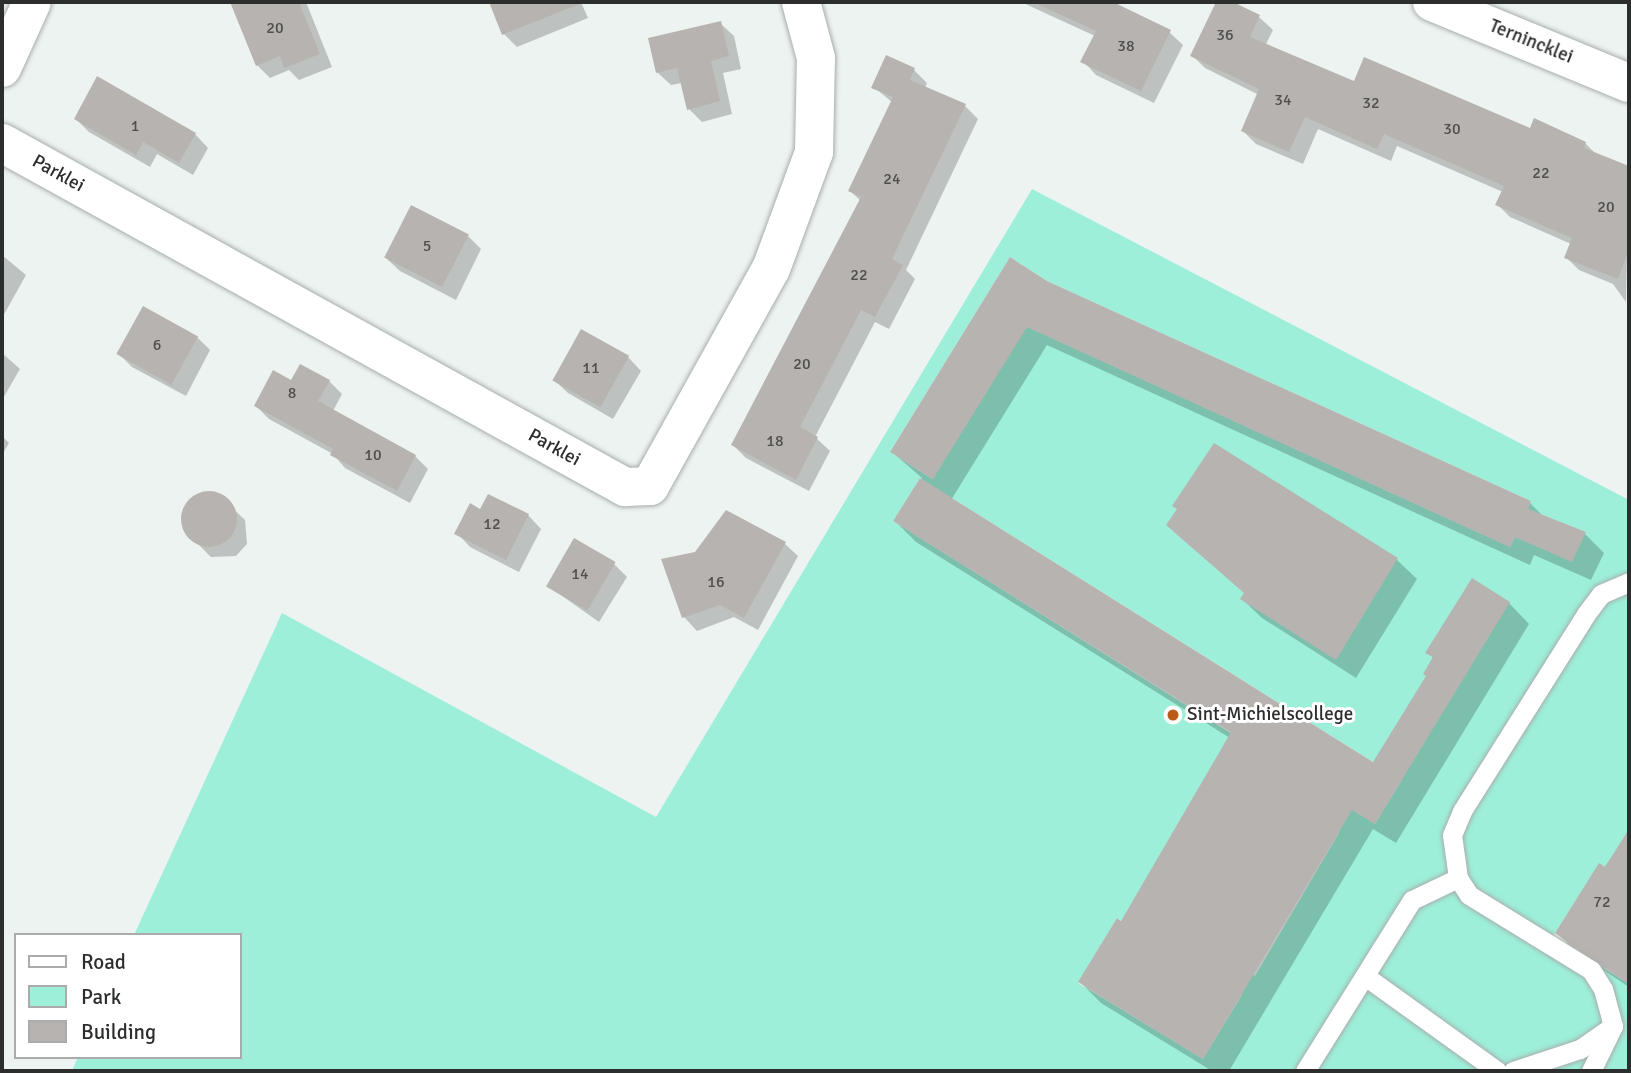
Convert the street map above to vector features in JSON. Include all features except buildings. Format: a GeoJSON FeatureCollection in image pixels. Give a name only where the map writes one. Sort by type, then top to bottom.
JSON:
{"type":"FeatureCollection","features":[{"type":"Feature","properties":{"kind":"street"},"geometry":{"type":"LineString","coordinates":[[2,68],[32,2]]}},
{"type":"Feature","properties":{"kind":"street","name":"Parklei"},"geometry":{"type":"LineString","coordinates":[[2,143],[625,488],[650,486],[771,269],[814,152],[816,58],[801,2]]}},
{"type":"Feature","properties":{"kind":"street","name":"Ternincklei"},"geometry":{"type":"LineString","coordinates":[[1432,2],[1629,83]]}},
{"type":"Feature","properties":{"kind":"lane"},"geometry":{"type":"LineString","coordinates":[[1591,1071],[1613,1026],[1604,989],[1591,970],[1469,895],[1458,878],[1452,835],[1462,811],[1601,594],[1629,582]]}},
{"type":"Feature","properties":{"kind":"lane"},"geometry":{"type":"LineString","coordinates":[[1305,1071],[1412,900],[1458,878]]}},
{"type":"Feature","properties":{"kind":"lane"},"geometry":{"type":"LineString","coordinates":[[1365,976],[1497,1071]]}},
{"type":"Feature","properties":{"kind":"lane"},"geometry":{"type":"LineString","coordinates":[[1513,1071],[1580,1049],[1613,1026]]}},
{"type":"Feature","properties":{"kind":"green space","name":"Sint-Michielscollege"},"geometry":{"type":"Polygon","coordinates":[[[1032,189],[1629,500],[1629,841],[1624,838],[1605,867],[1599,864],[1553,936],[1629,984],[1629,1071],[72,1071],[77,1059],[242,1059],[242,933],[135,933],[282,613],[656,817],[1032,189]],[[1010,257],[890,452],[932,479],[1023,325],[1510,547],[1515,537],[1572,561],[1585,532],[1528,509],[1531,501],[1047,281],[1010,257]],[[920,478],[893,521],[1375,824],[1402,780],[920,478]],[[1215,760],[1132,903],[1255,976],[1339,833],[1215,760]],[[1117,918],[1078,983],[1203,1059],[1242,995],[1117,918]]]}},
{"type":"Feature","properties":{"kind":"place","name":"Sint-Michielscollege"},"geometry":{"type":"Point","coordinates":[1173,715]}}]}
